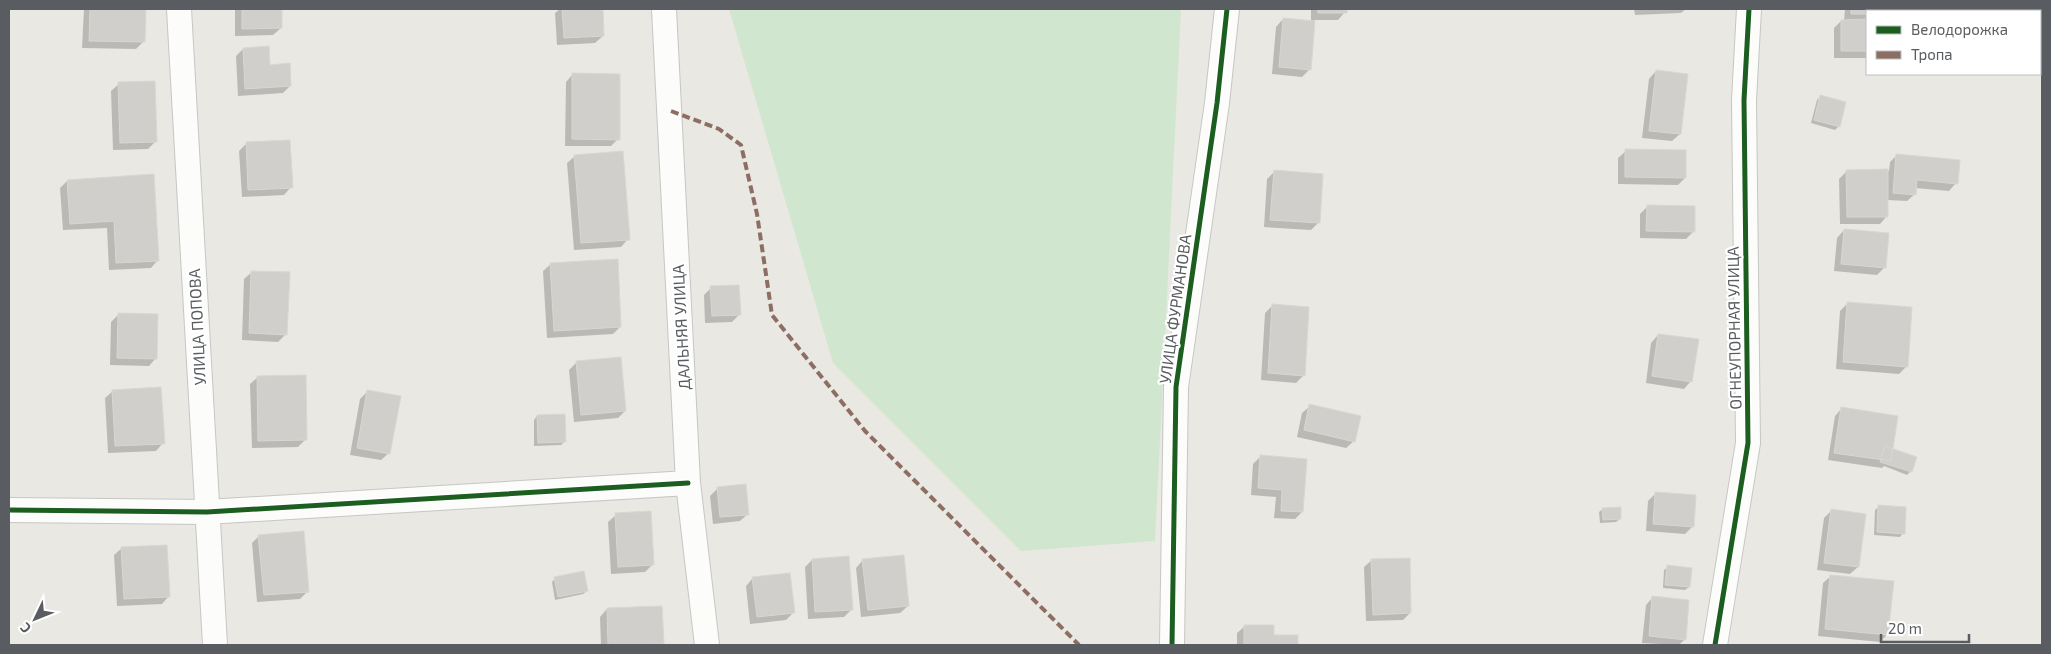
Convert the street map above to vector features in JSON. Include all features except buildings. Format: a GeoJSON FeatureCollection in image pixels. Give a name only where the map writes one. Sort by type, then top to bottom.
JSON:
{"type":"FeatureCollection","features":[{"type":"Feature","properties":{"kind":"street","name":"УЛИЦА ПОПОВА"},"geometry":{"type":"LineString","coordinates":[[179,9],[215,645]]}},
{"type":"Feature","properties":{"kind":"street","name":"ДАЛЬНЯЯ УЛИЦА"},"geometry":{"type":"LineString","coordinates":[[664,9],[688,483],[707,645]]}},
{"type":"Feature","properties":{"kind":"street","name":"УЛИЦА ФУРМАНОВА"},"geometry":{"type":"LineString","coordinates":[[1172,645],[1176,387],[1217,103],[1227,9]]}},
{"type":"Feature","properties":{"kind":"street","name":"ОГНЕУПОРНАЯ УЛИЦА"},"geometry":{"type":"LineString","coordinates":[[1715,645],[1748,443],[1744,100],[1749,9]]}},
{"type":"Feature","properties":{"kind":"street"},"geometry":{"type":"LineString","coordinates":[[9,510],[207,512],[688,483]]}},
{"type":"Feature","properties":{"kind":"green space"},"geometry":{"type":"Polygon","coordinates":[[[729,9],[1181,9],[1155,541],[1021,551],[833,363],[729,9]]]}},
{"type":"Feature","properties":{"kind":"marked path"},"geometry":{"type":"LineString","coordinates":[[671,111],[719,129],[741,145],[757,214],[772,315],[865,431],[1079,645]]}},
{"type":"Feature","properties":{"kind":"cycle path"},"geometry":{"type":"LineString","coordinates":[[1172,645],[1176,387],[1217,103],[1227,9]]}},
{"type":"Feature","properties":{"kind":"cycle path"},"geometry":{"type":"LineString","coordinates":[[1715,645],[1748,443],[1744,100],[1749,9]]}},
{"type":"Feature","properties":{"kind":"cycle path"},"geometry":{"type":"LineString","coordinates":[[9,510],[207,512],[688,483]]}}]}
